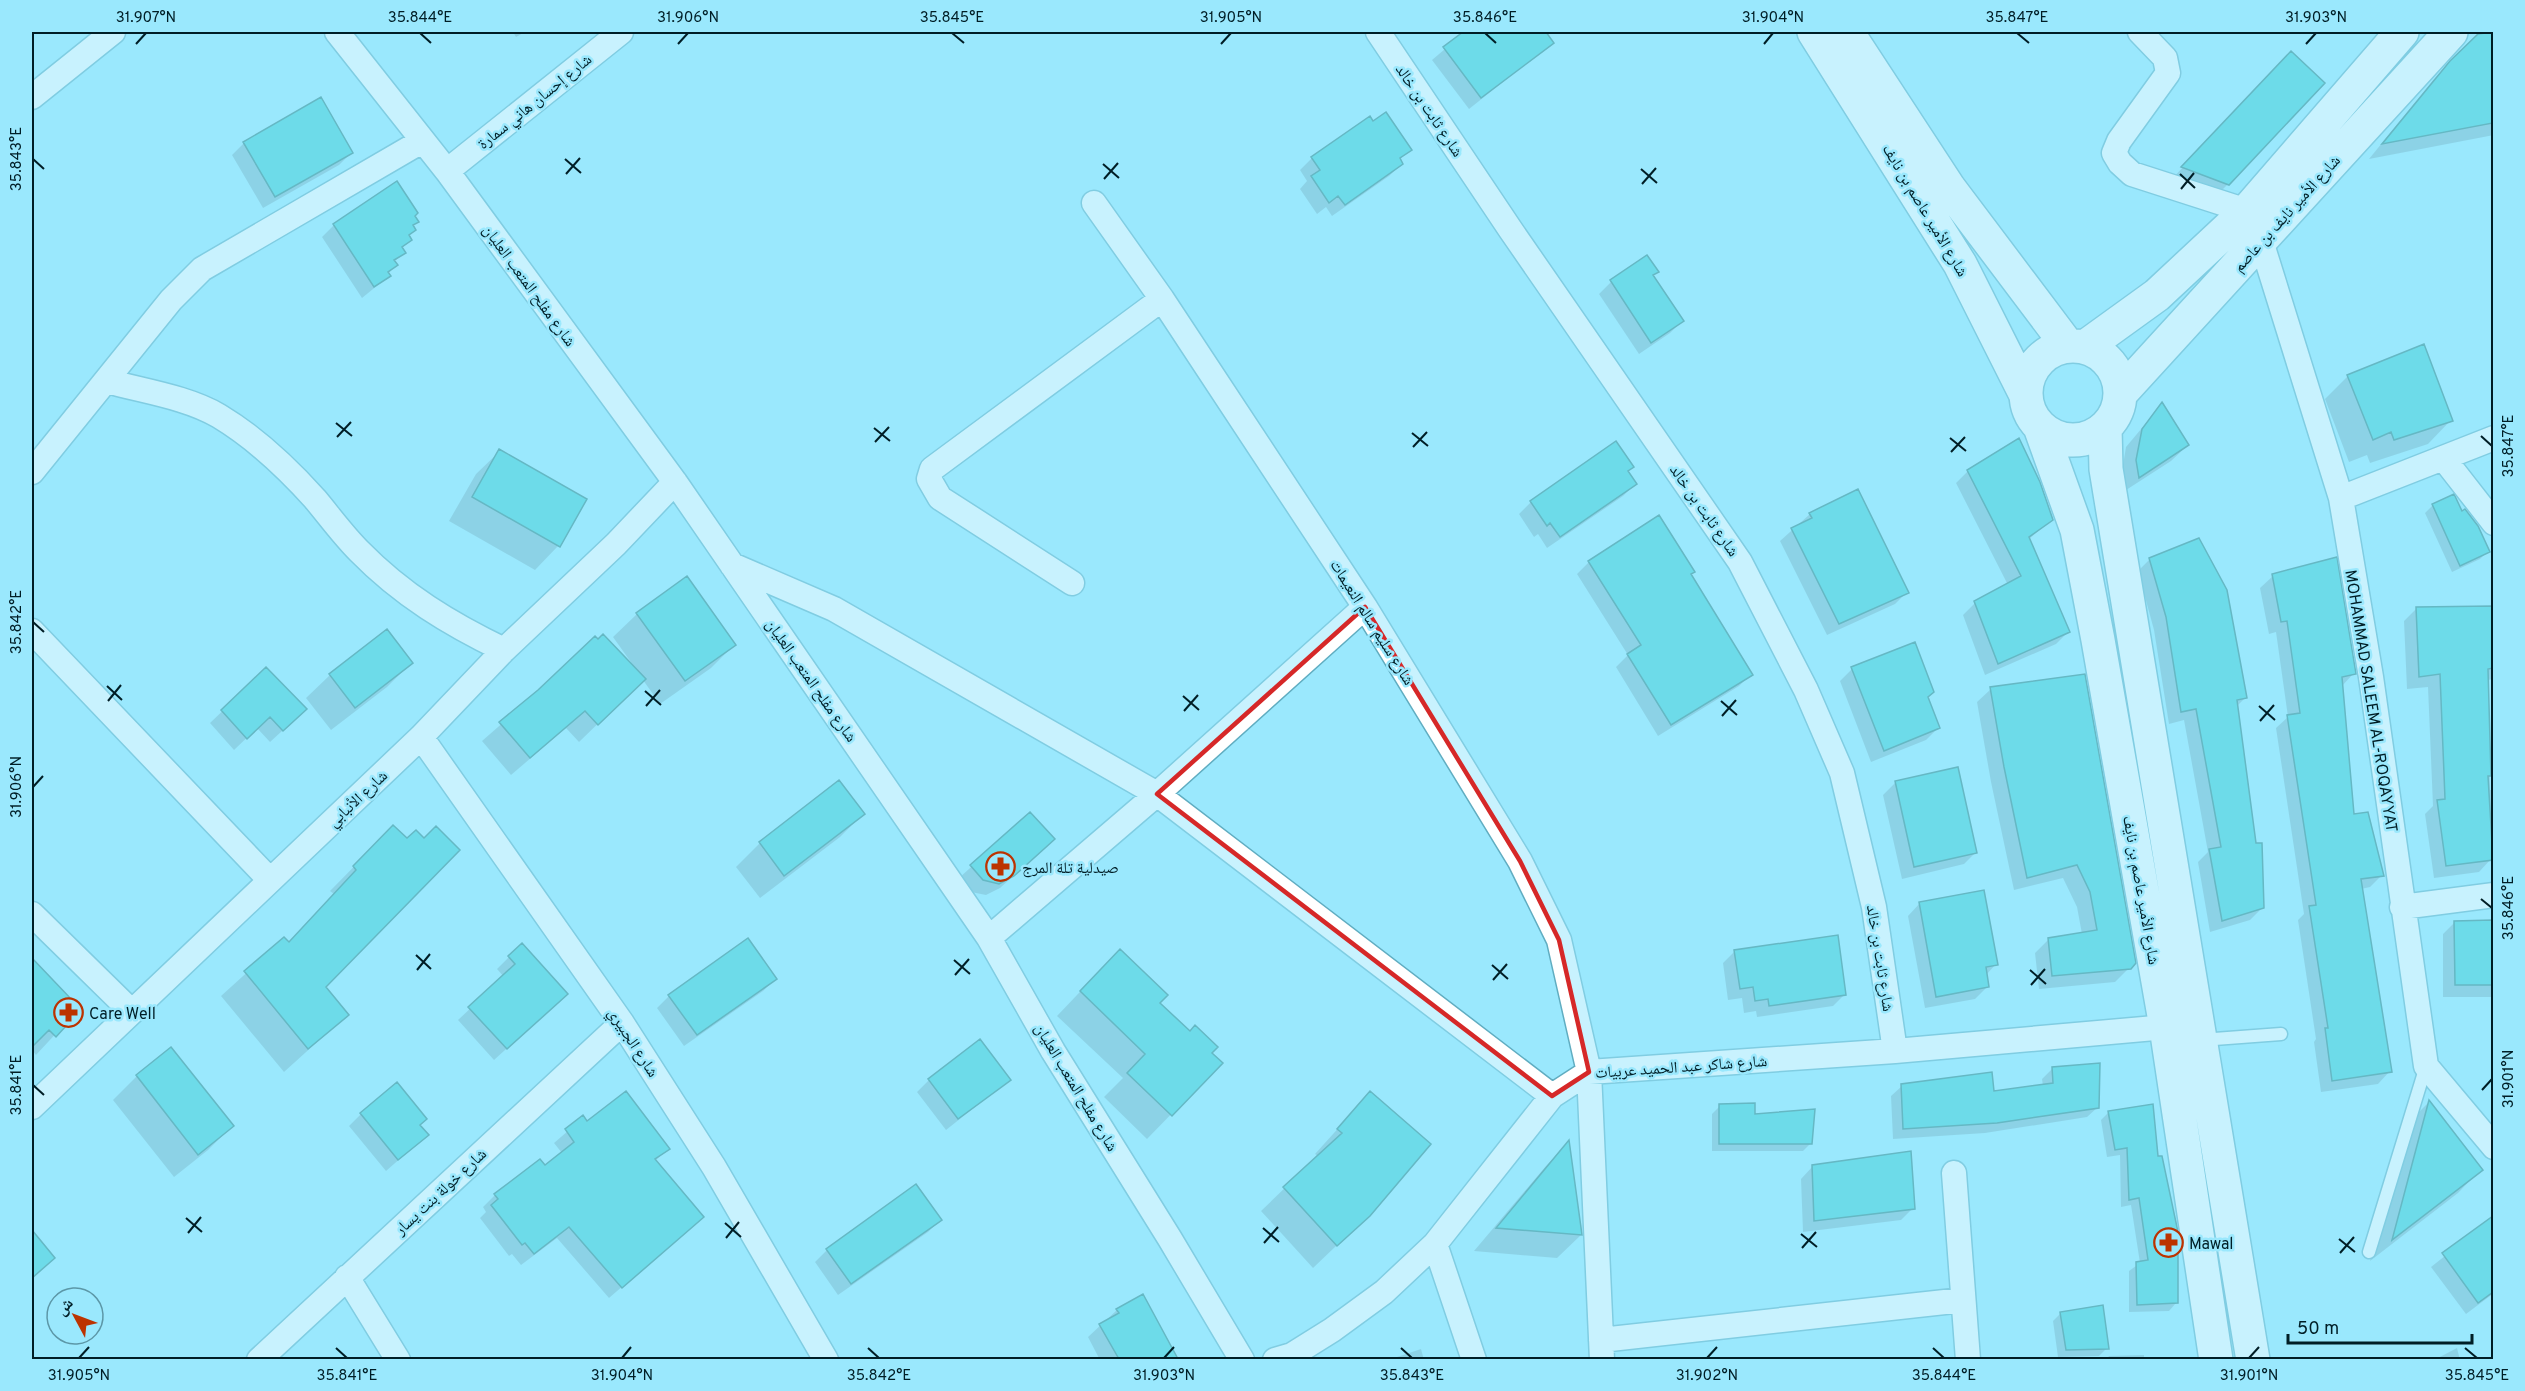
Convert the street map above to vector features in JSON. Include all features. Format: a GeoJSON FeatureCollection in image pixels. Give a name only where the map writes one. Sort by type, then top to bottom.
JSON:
{"type":"FeatureCollection","features":[{"type":"Feature","properties":{"kind":"main road","name":"شارع الأمير عاصم بن نايف"},"geometry":{"type":"LineString","coordinates":[[1814,32],[1960,264],[2026,395]]}},
{"type":"Feature","properties":{"kind":"main road","name":"شارع الأمير عاصم بن نايف"},"geometry":{"type":"LineString","coordinates":[[1847,32],[1949,188],[2076,346]]}},
{"type":"Feature","properties":{"kind":"main road","name":"شارع الأمير نايف بن عاصم"},"geometry":{"type":"LineString","coordinates":[[2076,346],[2157,295],[2247,211],[2402,32]]}},
{"type":"Feature","properties":{"kind":"main road","name":"شارع الأمير نايف بن عاصم"},"geometry":{"type":"LineString","coordinates":[[2120,394],[2451,32]]}},
{"type":"Feature","properties":{"kind":"main road"},"geometry":{"type":"LineString","coordinates":[[2076,346],[2100,354],[2111,364],[2118,378],[2120,394],[2113,418],[2105,428],[2097,434],[2077,440],[2049,432],[2030,413],[2026,395],[2026,385],[2034,367],[2048,352],[2076,346]]}},
{"type":"Feature","properties":{"kind":"main road","name":"شارع الأمير عاصم بن نايف"},"geometry":{"type":"LineString","coordinates":[[2105,428],[2106,469],[2253,1359]]}},
{"type":"Feature","properties":{"kind":"main road","name":"شارع الأمير عاصم بن نايف"},"geometry":{"type":"LineString","coordinates":[[2049,432],[2077,530],[2166,1027],[2216,1359]]}},
{"type":"Feature","properties":{"kind":"street"},"geometry":{"type":"LineString","coordinates":[[32,97],[113,32]]}},
{"type":"Feature","properties":{"kind":"street","name":"شارع مفلح المتعب العليان"},"geometry":{"type":"LineString","coordinates":[[337,32],[447,171],[675,482],[989,938],[1053,1051],[1242,1359]]}},
{"type":"Feature","properties":{"kind":"street","name":"شارع إحسان هاني سمارة"},"geometry":{"type":"LineString","coordinates":[[447,171],[621,32]]}},
{"type":"Feature","properties":{"kind":"street","name":"شارع ثابت بن خالد"},"geometry":{"type":"LineString","coordinates":[[1378,32],[1516,239],[1740,562],[1806,690],[1842,773],[1874,908],[1895,1051]]}},
{"type":"Feature","properties":{"kind":"street"},"geometry":{"type":"LineString","coordinates":[[2140,32],[2165,58],[2168,72],[2119,141],[2115,153],[2120,163],[2132,174],[2247,211]]}},
{"type":"Feature","properties":{"kind":"street"},"geometry":{"type":"LineString","coordinates":[[32,472],[171,300],[202,269],[422,141]]}},
{"type":"Feature","properties":{"kind":"street","name":"شارع سليم سالم النعيمات"},"geometry":{"type":"LineString","coordinates":[[1094,203],[1162,299],[1365,607],[1520,861],[1559,940],[1589,1072],[1601,1350]]}},
{"type":"Feature","properties":{"kind":"street","name":"MOHAMMAD SALEEM AL-ROQAYYAT"},"geometry":{"type":"LineString","coordinates":[[2261,241],[2341,498],[2371,677],[2426,1066]]}},
{"type":"Feature","properties":{"kind":"street"},"geometry":{"type":"LineString","coordinates":[[1072,583],[939,498],[929,479],[932,469],[1162,299]]}},
{"type":"Feature","properties":{"kind":"street"},"geometry":{"type":"LineString","coordinates":[[107,381],[185,403],[218,415],[265,451],[313,497],[358,551],[403,592],[452,625],[504,650]]}},
{"type":"Feature","properties":{"kind":"street"},"geometry":{"type":"LineString","coordinates":[[2341,498],[2493,438]]}},
{"type":"Feature","properties":{"kind":"street"},"geometry":{"type":"LineString","coordinates":[[2444,459],[2493,523]]}},
{"type":"Feature","properties":{"kind":"street","name":"شارع الأنبابي"},"geometry":{"type":"LineString","coordinates":[[32,1107],[420,737],[504,650],[616,544],[675,482]]}},
{"type":"Feature","properties":{"kind":"street"},"geometry":{"type":"LineString","coordinates":[[732,565],[834,609],[1156,795],[1552,1096]]}},
{"type":"Feature","properties":{"kind":"street"},"geometry":{"type":"LineString","coordinates":[[989,938],[1156,795],[1365,607]]}},
{"type":"Feature","properties":{"kind":"street"},"geometry":{"type":"LineString","coordinates":[[32,631],[270,880]]}},
{"type":"Feature","properties":{"kind":"street","name":"شارع الجبيري"},"geometry":{"type":"LineString","coordinates":[[420,737],[622,1023],[714,1167],[826,1359]]}},
{"type":"Feature","properties":{"kind":"street"},"geometry":{"type":"LineString","coordinates":[[2403,907],[2493,895]]}},
{"type":"Feature","properties":{"kind":"street"},"geometry":{"type":"LineString","coordinates":[[32,914],[132,1012]]}},
{"type":"Feature","properties":{"kind":"street","name":"شارع خولة بنت يسار"},"geometry":{"type":"LineString","coordinates":[[259,1359],[622,1023]]}},
{"type":"Feature","properties":{"kind":"street","name":"شارع شاكر عبد الحميد عربيات"},"geometry":{"type":"LineString","coordinates":[[1275,1359],[1292,1355],[1332,1330],[1384,1292],[1435,1244],[1552,1096],[1589,1072],[1895,1051],[2166,1027]]}},
{"type":"Feature","properties":{"kind":"street"},"geometry":{"type":"LineString","coordinates":[[2426,1066],[2493,1147]]}},
{"type":"Feature","properties":{"kind":"street"},"geometry":{"type":"LineString","coordinates":[[1954,1173],[1968,1359]]}},
{"type":"Feature","properties":{"kind":"street"},"geometry":{"type":"LineString","coordinates":[[1435,1244],[1474,1359]]}},
{"type":"Feature","properties":{"kind":"street"},"geometry":{"type":"LineString","coordinates":[[347,1277],[398,1359]]}},
{"type":"Feature","properties":{"kind":"street"},"geometry":{"type":"LineString","coordinates":[[1601,1350],[1963,1299]]}},
{"type":"Feature","properties":{"kind":"lane"},"geometry":{"type":"LineString","coordinates":[[2199,1040],[2281,1034]]}},
{"type":"Feature","properties":{"kind":"lane"},"geometry":{"type":"LineString","coordinates":[[2369,1252],[2426,1066]]}},
{"type":"Feature","properties":{"kind":"highlighted area"},"geometry":{"type":"Polygon","coordinates":[[[1365,607],[1520,861],[1559,940],[1589,1072],[1552,1096],[1157,794],[1365,607]]]}},
{"type":"Feature","properties":{"kind":"building"},"geometry":{"type":"Polygon","coordinates":[[[1463,32],[1546,32],[1554,43],[1481,98],[1443,47],[1463,32]]]}},
{"type":"Feature","properties":{"kind":"building"},"geometry":{"type":"Polygon","coordinates":[[[2493,32],[2493,123],[2382,144],[2450,61],[2478,34],[2493,32]]]}},
{"type":"Feature","properties":{"kind":"building"},"geometry":{"type":"Polygon","coordinates":[[[2291,51],[2325,83],[2229,185],[2181,167],[2291,51]]]}},
{"type":"Feature","properties":{"kind":"building"},"geometry":{"type":"Polygon","coordinates":[[[321,97],[353,153],[275,197],[243,142],[321,97]]]}},
{"type":"Feature","properties":{"kind":"building"},"geometry":{"type":"Polygon","coordinates":[[[1386,112],[1412,150],[1400,158],[1403,164],[1345,205],[1338,196],[1329,203],[1311,176],[1320,170],[1311,157],[1370,116],[1373,121],[1386,112]]]}},
{"type":"Feature","properties":{"kind":"building"},"geometry":{"type":"Polygon","coordinates":[[[397,181],[418,213],[415,216],[419,222],[413,225],[416,230],[409,235],[412,240],[402,247],[406,253],[394,260],[398,265],[388,272],[391,276],[374,287],[333,224],[397,181]]]}},
{"type":"Feature","properties":{"kind":"building"},"geometry":{"type":"Polygon","coordinates":[[[1647,255],[1659,272],[1653,275],[1684,321],[1651,343],[1610,280],[1647,255]]]}},
{"type":"Feature","properties":{"kind":"building"},"geometry":{"type":"Polygon","coordinates":[[[2424,344],[2453,421],[2394,440],[2391,432],[2373,440],[2347,375],[2424,344]]]}},
{"type":"Feature","properties":{"kind":"building"},"geometry":{"type":"Polygon","coordinates":[[[2162,402],[2189,445],[2139,478],[2136,460],[2142,429],[2162,402]]]}},
{"type":"Feature","properties":{"kind":"building"},"geometry":{"type":"Polygon","coordinates":[[[2019,438],[2040,482],[2053,520],[2029,537],[2070,632],[1998,664],[1974,601],[2021,576],[1967,470],[2019,438]]]}},
{"type":"Feature","properties":{"kind":"building"},"geometry":{"type":"Polygon","coordinates":[[[1616,441],[1634,467],[1628,471],[1637,484],[1560,537],[1550,523],[1547,526],[1530,501],[1616,441]]]}},
{"type":"Feature","properties":{"kind":"building"},"geometry":{"type":"Polygon","coordinates":[[[499,449],[587,499],[560,547],[472,497],[499,449]]]}},
{"type":"Feature","properties":{"kind":"building"},"geometry":{"type":"Polygon","coordinates":[[[1858,489],[1909,593],[1839,624],[1791,528],[1812,518],[1809,513],[1858,489]]]}},
{"type":"Feature","properties":{"kind":"building"},"geometry":{"type":"Polygon","coordinates":[[[2454,494],[2462,511],[2465,509],[2478,526],[2490,552],[2460,566],[2432,504],[2454,494]]]}},
{"type":"Feature","properties":{"kind":"building"},"geometry":{"type":"Polygon","coordinates":[[[1659,515],[1695,572],[1691,574],[1753,675],[1671,725],[1627,654],[1641,645],[1588,561],[1659,515]]]}},
{"type":"Feature","properties":{"kind":"building"},"geometry":{"type":"Polygon","coordinates":[[[2199,538],[2227,590],[2247,698],[2237,700],[2256,843],[2262,843],[2264,908],[2222,921],[2209,849],[2221,847],[2196,709],[2181,712],[2166,617],[2149,558],[2199,538]]]}},
{"type":"Feature","properties":{"kind":"building"},"geometry":{"type":"Polygon","coordinates":[[[2337,557],[2356,674],[2342,677],[2354,814],[2368,812],[2384,876],[2361,879],[2392,1072],[2332,1081],[2325,1028],[2328,1028],[2309,906],[2316,905],[2287,715],[2300,713],[2287,621],[2281,622],[2272,574],[2337,557]]]}},
{"type":"Feature","properties":{"kind":"building"},"geometry":{"type":"Polygon","coordinates":[[[687,576],[736,645],[685,681],[636,613],[687,576]]]}},
{"type":"Feature","properties":{"kind":"building"},"geometry":{"type":"Polygon","coordinates":[[[2493,606],[2493,668],[2488,669],[2491,776],[2488,776],[2493,860],[2446,866],[2437,800],[2445,799],[2440,674],[2419,677],[2416,607],[2493,606]]]}},
{"type":"Feature","properties":{"kind":"building"},"geometry":{"type":"Polygon","coordinates":[[[387,629],[413,663],[355,708],[329,674],[387,629]]]}},
{"type":"Feature","properties":{"kind":"building"},"geometry":{"type":"Polygon","coordinates":[[[603,634],[646,679],[598,725],[585,711],[530,758],[499,722],[538,690],[595,636],[598,639],[603,634]]]}},
{"type":"Feature","properties":{"kind":"building"},"geometry":{"type":"Polygon","coordinates":[[[1915,642],[1934,692],[1928,697],[1940,728],[1884,751],[1851,667],[1915,642]]]}},
{"type":"Feature","properties":{"kind":"building"},"geometry":{"type":"Polygon","coordinates":[[[266,667],[307,709],[283,731],[270,717],[247,739],[221,710],[266,667]]]}},
{"type":"Feature","properties":{"kind":"building"},"geometry":{"type":"Polygon","coordinates":[[[2085,674],[2136,963],[2131,969],[2052,976],[2048,938],[2097,930],[2090,892],[2077,865],[2027,878],[1990,687],[2085,674]]]}},
{"type":"Feature","properties":{"kind":"building"},"geometry":{"type":"Polygon","coordinates":[[[1958,767],[1977,853],[1914,867],[1895,781],[1958,767]]]}},
{"type":"Feature","properties":{"kind":"building"},"geometry":{"type":"Polygon","coordinates":[[[839,780],[865,814],[784,876],[759,842],[839,780]]]}},
{"type":"Feature","properties":{"kind":"building"},"geometry":{"type":"Polygon","coordinates":[[[1030,812],[1055,839],[1014,876],[999,884],[983,880],[970,865],[1030,812]]]}},
{"type":"Feature","properties":{"kind":"building"},"geometry":{"type":"Polygon","coordinates":[[[393,825],[407,838],[416,830],[424,838],[436,826],[460,850],[326,987],[349,1015],[308,1049],[244,971],[284,937],[289,942],[356,870],[353,866],[393,825]]]}},
{"type":"Feature","properties":{"kind":"building"},"geometry":{"type":"Polygon","coordinates":[[[1984,890],[1998,965],[1986,967],[1989,987],[1936,997],[1919,902],[1984,890]]]}},
{"type":"Feature","properties":{"kind":"building"},"geometry":{"type":"Polygon","coordinates":[[[2493,920],[2493,985],[2455,985],[2454,921],[2493,920]]]}},
{"type":"Feature","properties":{"kind":"building"},"geometry":{"type":"Polygon","coordinates":[[[1838,935],[1846,995],[1769,1006],[1768,999],[1755,1001],[1753,987],[1740,989],[1734,950],[1838,935]]]}},
{"type":"Feature","properties":{"kind":"building"},"geometry":{"type":"Polygon","coordinates":[[[748,938],[777,979],[697,1035],[668,995],[748,938]]]}},
{"type":"Feature","properties":{"kind":"building"},"geometry":{"type":"Polygon","coordinates":[[[522,943],[568,994],[507,1049],[468,1007],[515,964],[508,956],[522,943]]]}},
{"type":"Feature","properties":{"kind":"building"},"geometry":{"type":"Polygon","coordinates":[[[1120,949],[1168,995],[1160,1003],[1190,1031],[1195,1025],[1218,1047],[1212,1053],[1223,1063],[1172,1116],[1127,1073],[1145,1054],[1080,991],[1120,949]]]}},
{"type":"Feature","properties":{"kind":"building"},"geometry":{"type":"Polygon","coordinates":[[[32,958],[74,1002],[76,1015],[56,1037],[49,1030],[32,1047],[32,958]]]}},
{"type":"Feature","properties":{"kind":"building"},"geometry":{"type":"Polygon","coordinates":[[[980,1039],[1011,1080],[958,1119],[928,1079],[980,1039]]]}},
{"type":"Feature","properties":{"kind":"building"},"geometry":{"type":"Polygon","coordinates":[[[171,1047],[234,1126],[198,1155],[136,1075],[171,1047]]]}},
{"type":"Feature","properties":{"kind":"building"},"geometry":{"type":"Polygon","coordinates":[[[2100,1063],[2099,1108],[1997,1123],[1903,1129],[1901,1084],[1992,1072],[1994,1091],[2053,1083],[2052,1067],[2100,1063]]]}},
{"type":"Feature","properties":{"kind":"building"},"geometry":{"type":"Polygon","coordinates":[[[397,1082],[427,1119],[420,1125],[429,1135],[398,1160],[360,1113],[397,1082]]]}},
{"type":"Feature","properties":{"kind":"building"},"geometry":{"type":"Polygon","coordinates":[[[626,1091],[670,1149],[655,1159],[704,1217],[622,1288],[569,1227],[534,1254],[525,1243],[522,1245],[491,1205],[498,1199],[494,1194],[540,1159],[545,1165],[574,1142],[565,1129],[583,1115],[587,1121],[626,1091]]]}},
{"type":"Feature","properties":{"kind":"building"},"geometry":{"type":"Polygon","coordinates":[[[1370,1091],[1431,1144],[1370,1216],[1337,1246],[1283,1187],[1342,1133],[1337,1129],[1370,1091]]]}},
{"type":"Feature","properties":{"kind":"building"},"geometry":{"type":"Polygon","coordinates":[[[2429,1100],[2483,1170],[2392,1240],[2429,1100]]]}},
{"type":"Feature","properties":{"kind":"building"},"geometry":{"type":"Polygon","coordinates":[[[1755,1103],[1755,1114],[1815,1109],[1812,1144],[1719,1144],[1719,1104],[1755,1103]]]}},
{"type":"Feature","properties":{"kind":"building"},"geometry":{"type":"Polygon","coordinates":[[[2153,1104],[2158,1156],[2162,1156],[2178,1232],[2178,1303],[2137,1305],[2136,1262],[2148,1260],[2139,1198],[2129,1200],[2127,1148],[2115,1150],[2108,1111],[2153,1104]]]}},
{"type":"Feature","properties":{"kind":"building"},"geometry":{"type":"Polygon","coordinates":[[[1569,1140],[1582,1235],[1496,1228],[1569,1140]]]}},
{"type":"Feature","properties":{"kind":"building"},"geometry":{"type":"Polygon","coordinates":[[[1911,1151],[1915,1209],[1814,1221],[1812,1165],[1911,1151]]]}},
{"type":"Feature","properties":{"kind":"building"},"geometry":{"type":"Polygon","coordinates":[[[916,1184],[942,1220],[851,1284],[826,1249],[916,1184]]]}},
{"type":"Feature","properties":{"kind":"building"},"geometry":{"type":"Polygon","coordinates":[[[2493,1216],[2493,1292],[2478,1303],[2442,1253],[2493,1216]]]}},
{"type":"Feature","properties":{"kind":"building"},"geometry":{"type":"Polygon","coordinates":[[[32,1230],[55,1258],[32,1278],[32,1230]]]}},
{"type":"Feature","properties":{"kind":"building"},"geometry":{"type":"Polygon","coordinates":[[[1143,1294],[1178,1359],[1119,1359],[1099,1324],[1119,1313],[1116,1309],[1143,1294]]]}},
{"type":"Feature","properties":{"kind":"building"},"geometry":{"type":"Polygon","coordinates":[[[2103,1305],[2109,1349],[2066,1350],[2060,1312],[2103,1305]]]}},
{"type":"Feature","properties":{"kind":"place","name":"صيدلية تلة المرج"},"geometry":{"type":"Point","coordinates":[1001,867]}},
{"type":"Feature","properties":{"kind":"place","name":"Care Well"},"geometry":{"type":"Point","coordinates":[68,1013]}},
{"type":"Feature","properties":{"kind":"place","name":"Mawal"},"geometry":{"type":"Point","coordinates":[2168,1243]}}]}
